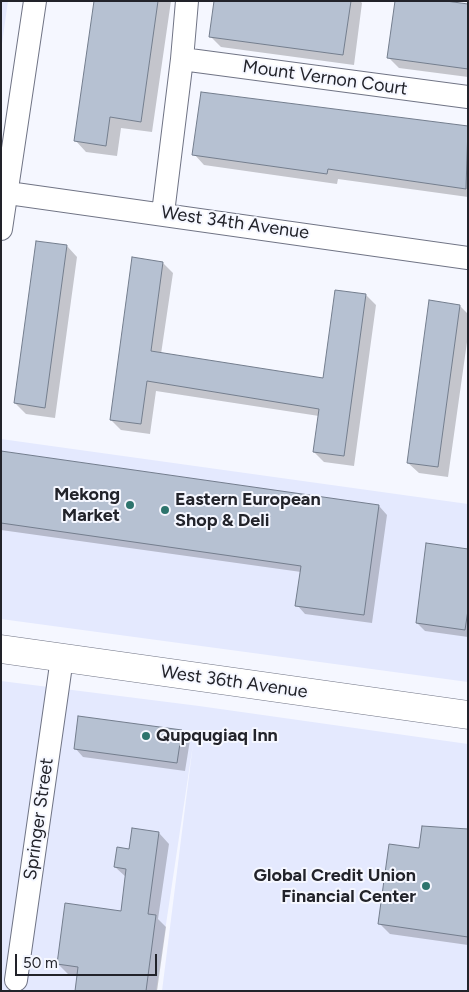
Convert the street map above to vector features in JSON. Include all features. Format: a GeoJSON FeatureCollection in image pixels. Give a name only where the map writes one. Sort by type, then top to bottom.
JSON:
{"type":"FeatureCollection","features":[{"type":"Feature","properties":{"kind":"main road","name":"West 36th Avenue"},"geometry":{"type":"LineString","coordinates":[[1,649],[468,715]]}},
{"type":"Feature","properties":{"kind":"street"},"geometry":{"type":"LineString","coordinates":[[1,229],[4,192],[35,1]]}},
{"type":"Feature","properties":{"kind":"street"},"geometry":{"type":"LineString","coordinates":[[163,213],[182,59],[187,1]]}},
{"type":"Feature","properties":{"kind":"street","name":"Mount Vernon Court"},"geometry":{"type":"LineString","coordinates":[[182,59],[468,97]]}},
{"type":"Feature","properties":{"kind":"street","name":"West 34th Avenue"},"geometry":{"type":"LineString","coordinates":[[4,192],[163,213],[468,258]]}},
{"type":"Feature","properties":{"kind":"street","name":"Springer Street"},"geometry":{"type":"LineString","coordinates":[[16,980],[62,658]]}},
{"type":"Feature","properties":{"kind":"shaded area"},"geometry":{"type":"Polygon","coordinates":[[[1,1],[8,1],[1,51],[1,1]]]}},
{"type":"Feature","properties":{"kind":"shaded area"},"geometry":{"type":"Polygon","coordinates":[[[1,439],[468,504],[468,682],[1,619],[1,439]]]}},
{"type":"Feature","properties":{"kind":"shaded area"},"geometry":{"type":"Polygon","coordinates":[[[1,681],[199,706],[468,744],[468,991],[162,991],[193,744],[156,991],[1,991],[1,681]]]}},
{"type":"Feature","properties":{"kind":"building"},"geometry":{"type":"Polygon","coordinates":[[[94,1],[158,1],[141,122],[110,117],[106,146],[74,141],[94,1]]]}},
{"type":"Feature","properties":{"kind":"building"},"geometry":{"type":"Polygon","coordinates":[[[214,1],[351,1],[343,55],[209,37],[214,1]]]}},
{"type":"Feature","properties":{"kind":"building"},"geometry":{"type":"Polygon","coordinates":[[[395,1],[446,1],[468,4],[468,69],[387,58],[395,1]]]}},
{"type":"Feature","properties":{"kind":"building"},"geometry":{"type":"Polygon","coordinates":[[[201,92],[468,126],[466,189],[328,169],[327,174],[192,155],[201,92]]]}},
{"type":"Feature","properties":{"kind":"building"},"geometry":{"type":"Polygon","coordinates":[[[36,241],[67,245],[45,408],[14,403],[36,241]]]}},
{"type":"Feature","properties":{"kind":"building"},"geometry":{"type":"Polygon","coordinates":[[[132,257],[163,262],[151,351],[323,378],[335,290],[366,294],[344,456],[313,452],[319,409],[147,381],[141,424],[110,420],[132,257]]]}},
{"type":"Feature","properties":{"kind":"building"},"geometry":{"type":"Polygon","coordinates":[[[429,300],[460,305],[438,467],[407,463],[429,300]]]}},
{"type":"Feature","properties":{"kind":"building"},"geometry":{"type":"Polygon","coordinates":[[[1,451],[379,505],[364,615],[295,606],[301,566],[1,523],[1,451]]]}},
{"type":"Feature","properties":{"kind":"building"},"geometry":{"type":"Polygon","coordinates":[[[426,543],[468,549],[468,610],[465,630],[416,623],[426,543]]]}},
{"type":"Feature","properties":{"kind":"building"},"geometry":{"type":"Polygon","coordinates":[[[78,716],[182,730],[177,763],[74,749],[78,716]]]}},
{"type":"Feature","properties":{"kind":"building","name":"Global Credit Union Financial Center"},"geometry":{"type":"Polygon","coordinates":[[[422,826],[468,829],[468,937],[378,924],[389,844],[419,848],[422,826]]]}},
{"type":"Feature","properties":{"kind":"building"},"geometry":{"type":"Polygon","coordinates":[[[132,828],[159,832],[148,914],[156,915],[146,991],[75,991],[78,967],[57,964],[65,903],[121,911],[126,869],[114,867],[117,847],[129,849],[132,828]]]}},
{"type":"Feature","properties":{"kind":"place","name":"Mekong Market"},"geometry":{"type":"Point","coordinates":[130,505]}},
{"type":"Feature","properties":{"kind":"place","name":"Eastern European Shop & Deli"},"geometry":{"type":"Point","coordinates":[165,510]}},
{"type":"Feature","properties":{"kind":"place","name":"Qupqugiaq Inn"},"geometry":{"type":"Point","coordinates":[146,736]}},
{"type":"Feature","properties":{"kind":"place","name":"Global Credit Union Financial Center"},"geometry":{"type":"Point","coordinates":[426,886]}}]}
